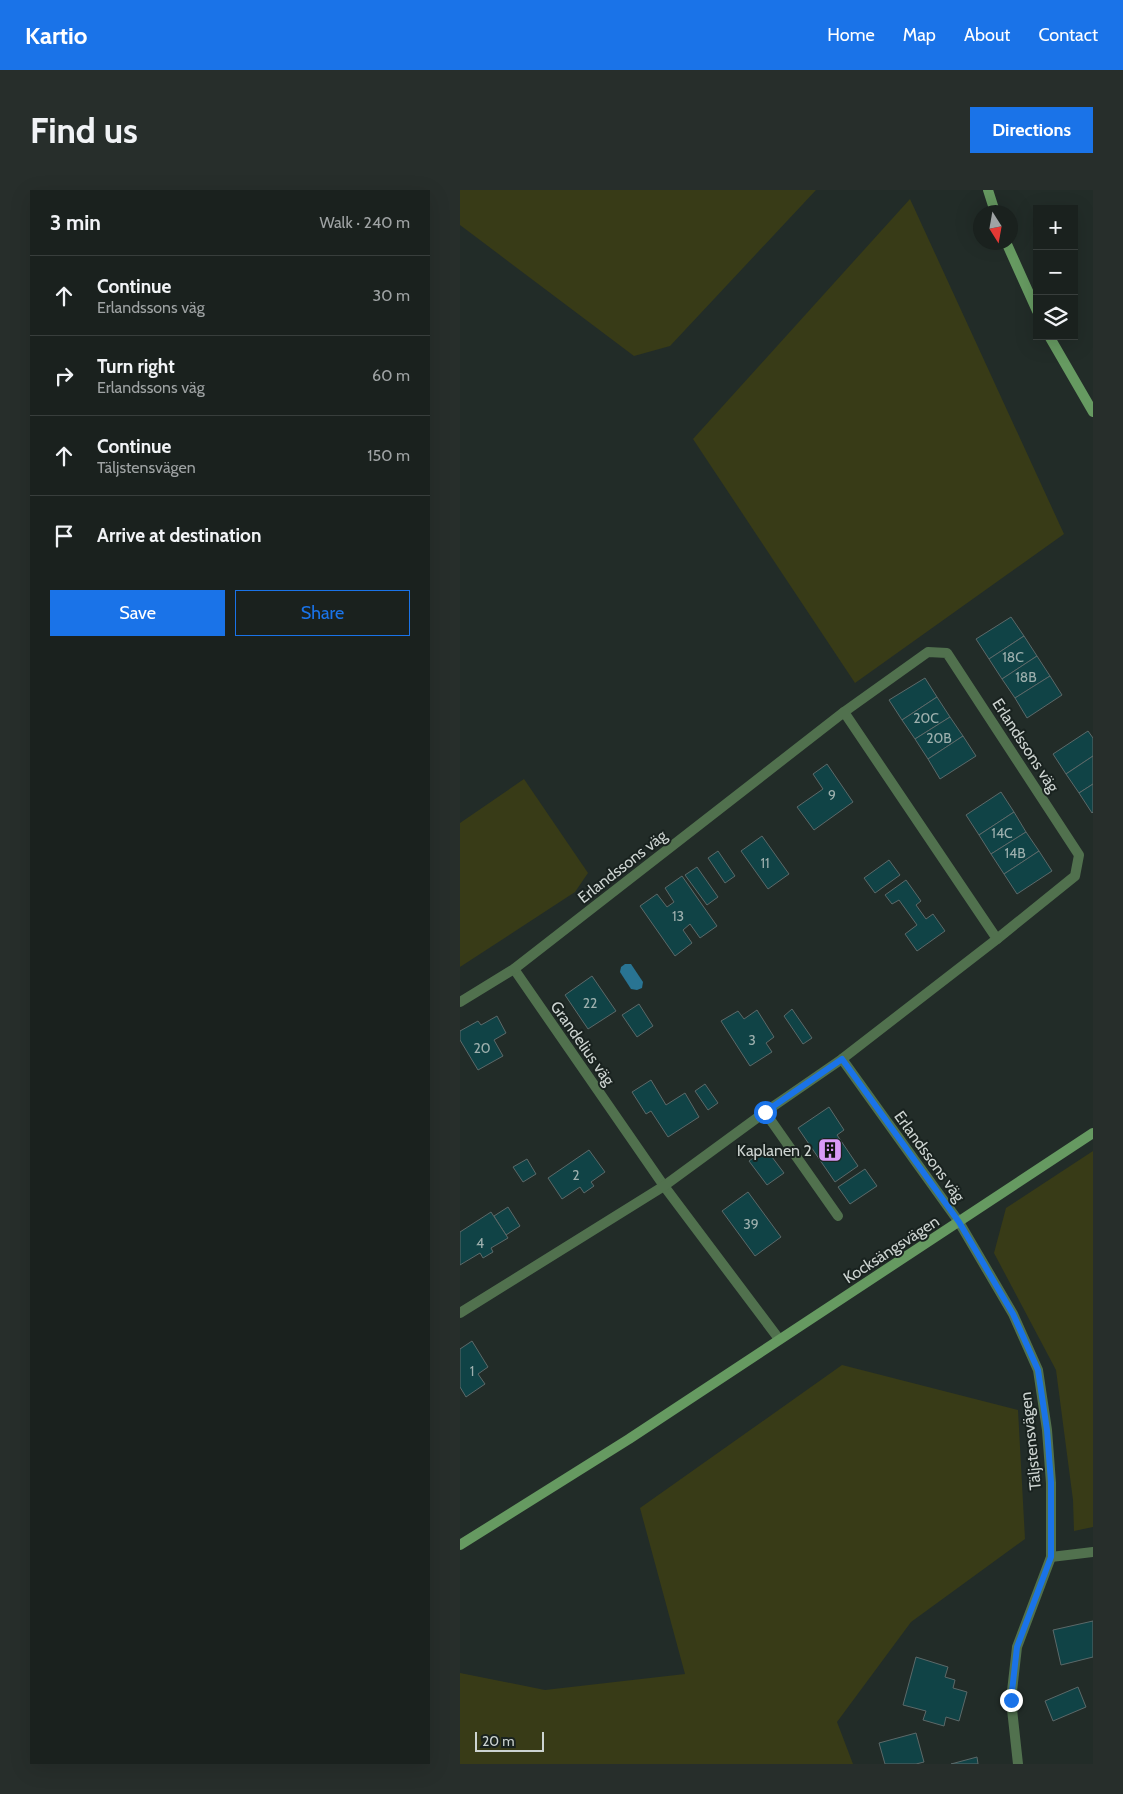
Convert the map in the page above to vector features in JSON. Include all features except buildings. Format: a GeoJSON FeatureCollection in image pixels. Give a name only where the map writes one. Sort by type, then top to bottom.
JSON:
{"type":"FeatureCollection","features":[{"type":"Feature","properties":{"kind":"street"},"geometry":{"type":"LineString","coordinates":[[988,190],[993,205]]}},
{"type":"Feature","properties":{"kind":"street"},"geometry":{"type":"LineString","coordinates":[[1010,250],[1033,302]]}},
{"type":"Feature","properties":{"kind":"street"},"geometry":{"type":"LineString","coordinates":[[1051,340],[1093,412]]}},
{"type":"Feature","properties":{"kind":"street","name":"Erlandssons väg"},"geometry":{"type":"LineString","coordinates":[[514,969],[844,712],[928,652],[947,653],[1079,854],[1076,876],[842,1059],[765,1112],[664,1186]]}},
{"type":"Feature","properties":{"kind":"street"},"geometry":{"type":"LineString","coordinates":[[844,712],[997,939]]}},
{"type":"Feature","properties":{"kind":"street"},"geometry":{"type":"LineString","coordinates":[[460,1002],[514,969]]}},
{"type":"Feature","properties":{"kind":"street","name":"Grandelius väg"},"geometry":{"type":"LineString","coordinates":[[514,969],[664,1186],[779,1339]]}},
{"type":"Feature","properties":{"kind":"street","name":"Erlandssons väg"},"geometry":{"type":"LineString","coordinates":[[842,1059],[959,1222]]}},
{"type":"Feature","properties":{"kind":"street"},"geometry":{"type":"LineString","coordinates":[[765,1112],[838,1216]]}},
{"type":"Feature","properties":{"kind":"street","name":"Kocksängsvägen"},"geometry":{"type":"LineString","coordinates":[[460,1545],[629,1439],[1093,1133]]}},
{"type":"Feature","properties":{"kind":"street"},"geometry":{"type":"LineString","coordinates":[[460,1313],[664,1186]]}},
{"type":"Feature","properties":{"kind":"street","name":"Täljstensvägen"},"geometry":{"type":"LineString","coordinates":[[959,1222],[1013,1314],[1038,1370],[1047,1430],[1051,1482],[1051,1557],[1017,1647],[1011,1700],[1018,1764]]}},
{"type":"Feature","properties":{"kind":"street"},"geometry":{"type":"LineString","coordinates":[[1051,1557],[1093,1552]]}},
{"type":"Feature","properties":{"kind":"green space"},"geometry":{"type":"Polygon","coordinates":[[[460,190],[816,190],[670,346],[634,356],[460,225],[460,190]]]}},
{"type":"Feature","properties":{"kind":"green space"},"geometry":{"type":"Polygon","coordinates":[[[910,199],[1064,534],[855,683],[693,439],[910,199]]]}},
{"type":"Feature","properties":{"kind":"green space"},"geometry":{"type":"Polygon","coordinates":[[[524,779],[588,873],[575,892],[460,967],[460,823],[524,779]]]}},
{"type":"Feature","properties":{"kind":"green space"},"geometry":{"type":"Polygon","coordinates":[[[1093,1151],[1093,1527],[1074,1531],[1073,1500],[1056,1370],[994,1253],[1006,1208],[1093,1151]]]}},
{"type":"Feature","properties":{"kind":"green space"},"geometry":{"type":"Polygon","coordinates":[[[842,1365],[1018,1410],[1025,1539],[911,1622],[837,1722],[853,1764],[460,1764],[460,1673],[545,1690],[685,1674],[640,1508],[842,1365]]]}},
{"type":"Feature","properties":{"kind":"water"},"geometry":{"type":"Polygon","coordinates":[[[625,964],[631,964],[643,982],[642,988],[637,990],[631,989],[620,972],[621,967],[625,964]]]}},
{"type":"Feature","properties":{"kind":"place","name":"Kaplanen 2"},"geometry":{"type":"Point","coordinates":[830,1150]}},
{"type":"Feature","properties":{"kind":"route"},"geometry":{"type":"LineString","coordinates":[[765,1112],[842,1059],[959,1222],[1013,1314],[1038,1370],[1047,1430],[1051,1482],[1051,1557],[1017,1647],[1011,1700]]}}]}
